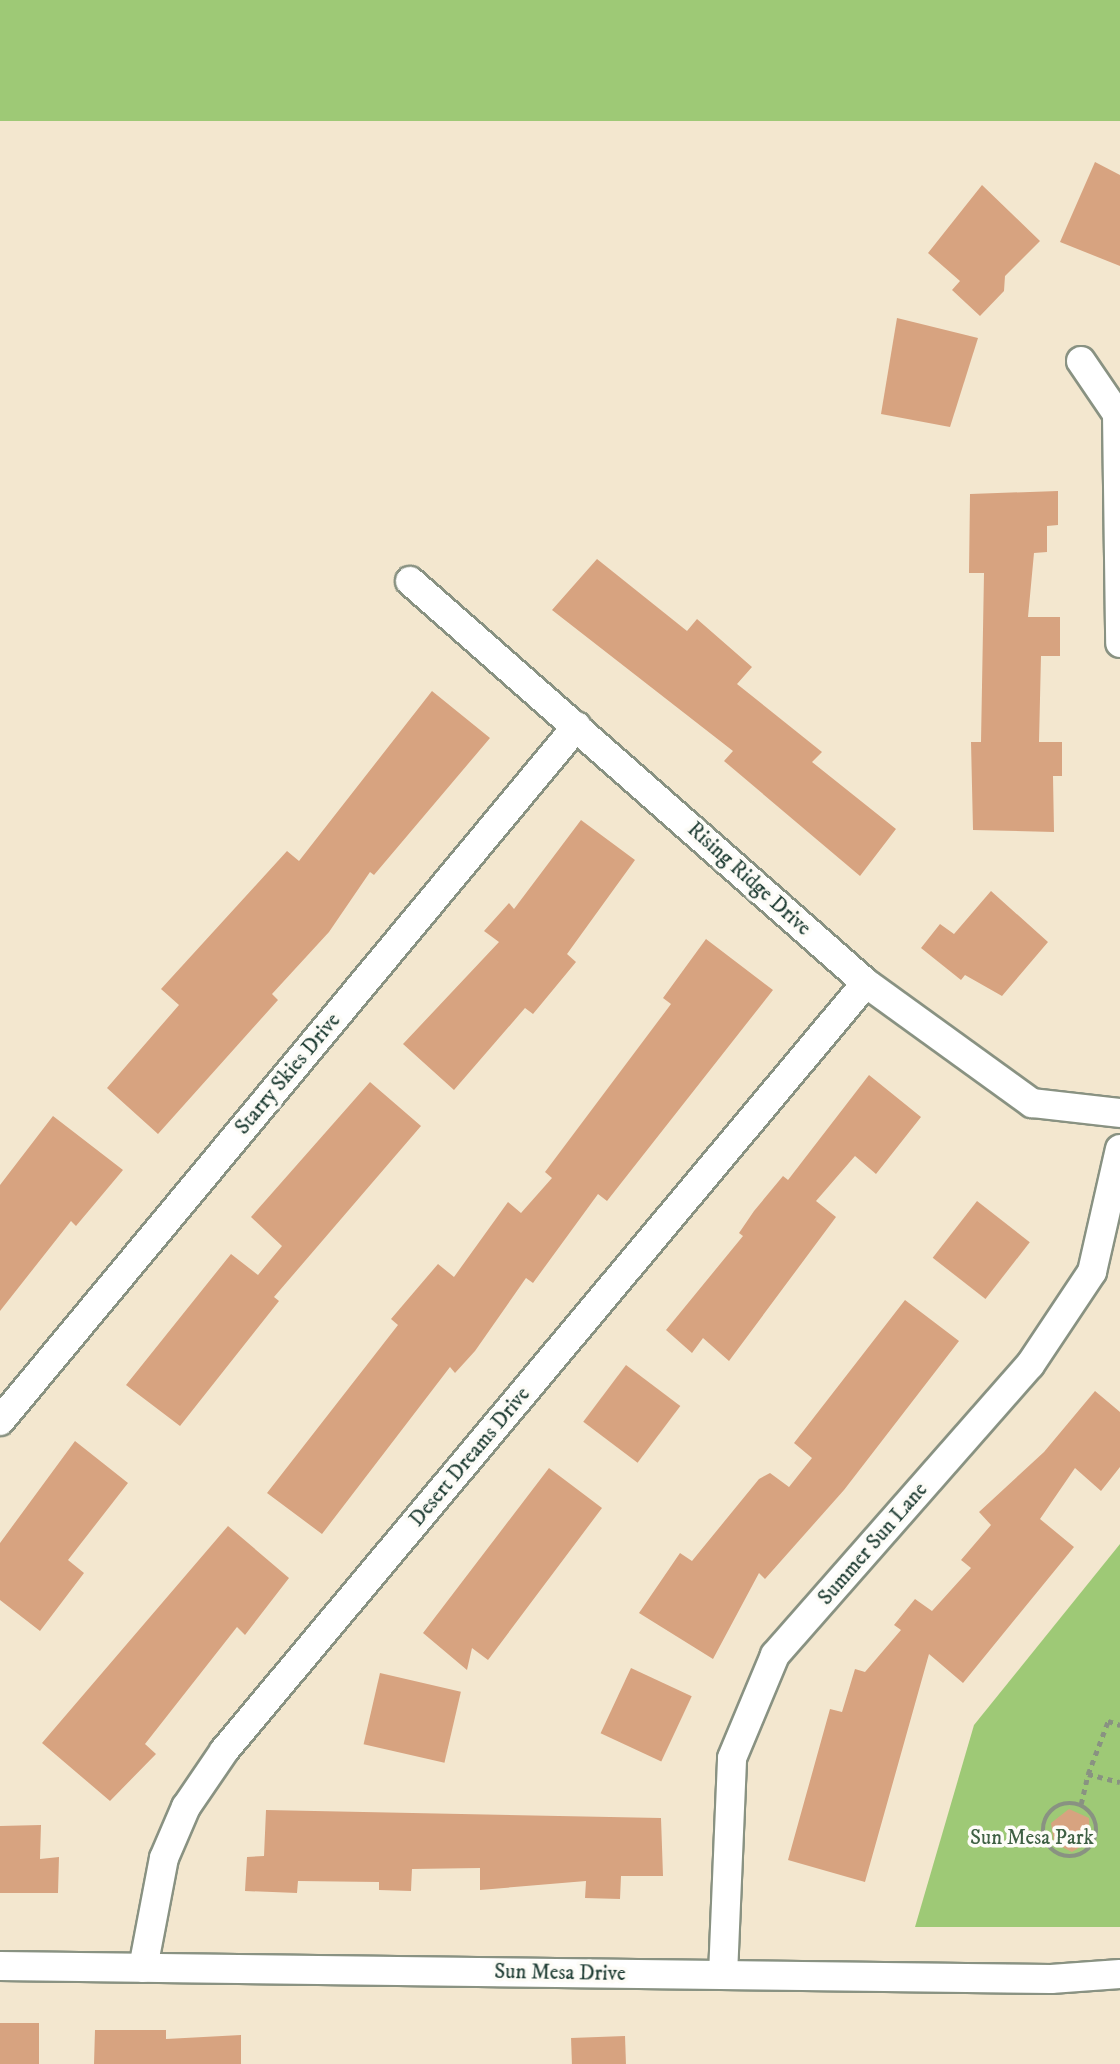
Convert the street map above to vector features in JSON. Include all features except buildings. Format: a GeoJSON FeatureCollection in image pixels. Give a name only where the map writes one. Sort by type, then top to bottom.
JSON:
{"type":"FeatureCollection","features":[{"type":"Feature","properties":{"kind":"street"},"geometry":{"type":"LineString","coordinates":[[1081,360],[1116,414],[1120,643]]}},
{"type":"Feature","properties":{"kind":"street","name":"Rising Ridge Drive"},"geometry":{"type":"LineString","coordinates":[[410,581],[866,983],[1032,1103],[1120,1113]]}},
{"type":"Feature","properties":{"kind":"street","name":"Starry Skies Drive"},"geometry":{"type":"LineString","coordinates":[[0,1421],[577,726]]}},
{"type":"Feature","properties":{"kind":"street","name":"Desert Dreams Drive"},"geometry":{"type":"LineString","coordinates":[[143,1968],[164,1858],[186,1807],[224,1751],[866,983]]}},
{"type":"Feature","properties":{"kind":"street","name":"Summer Sun Lane"},"geometry":{"type":"LineString","coordinates":[[723,1975],[732,1758],[775,1655],[1030,1365],[1093,1272],[1120,1149]]}},
{"type":"Feature","properties":{"kind":"street","name":"Sun Mesa Drive"},"geometry":{"type":"LineString","coordinates":[[0,1966],[1051,1979],[1120,1974]]}},
{"type":"Feature","properties":{"kind":"path"},"geometry":{"type":"LineString","coordinates":[[1080,1804],[1108,1721],[1120,1725]]}},
{"type":"Feature","properties":{"kind":"path"},"geometry":{"type":"LineString","coordinates":[[1088,1774],[1120,1782]]}},
{"type":"Feature","properties":{"kind":"path"},"geometry":{"type":"LineString","coordinates":[[1080,1804],[1095,1822],[1093,1847],[1063,1856],[1049,1846],[1046,1816],[1055,1807],[1080,1804]]}},
{"type":"Feature","properties":{"kind":"green space"},"geometry":{"type":"Polygon","coordinates":[[[0,0],[1120,0],[1120,121],[0,121],[0,0]]]}},
{"type":"Feature","properties":{"kind":"green space","name":"Sun Mesa Park"},"geometry":{"type":"Polygon","coordinates":[[[1120,1544],[1120,1927],[915,1927],[974,1725],[1120,1544]]]}}]}
